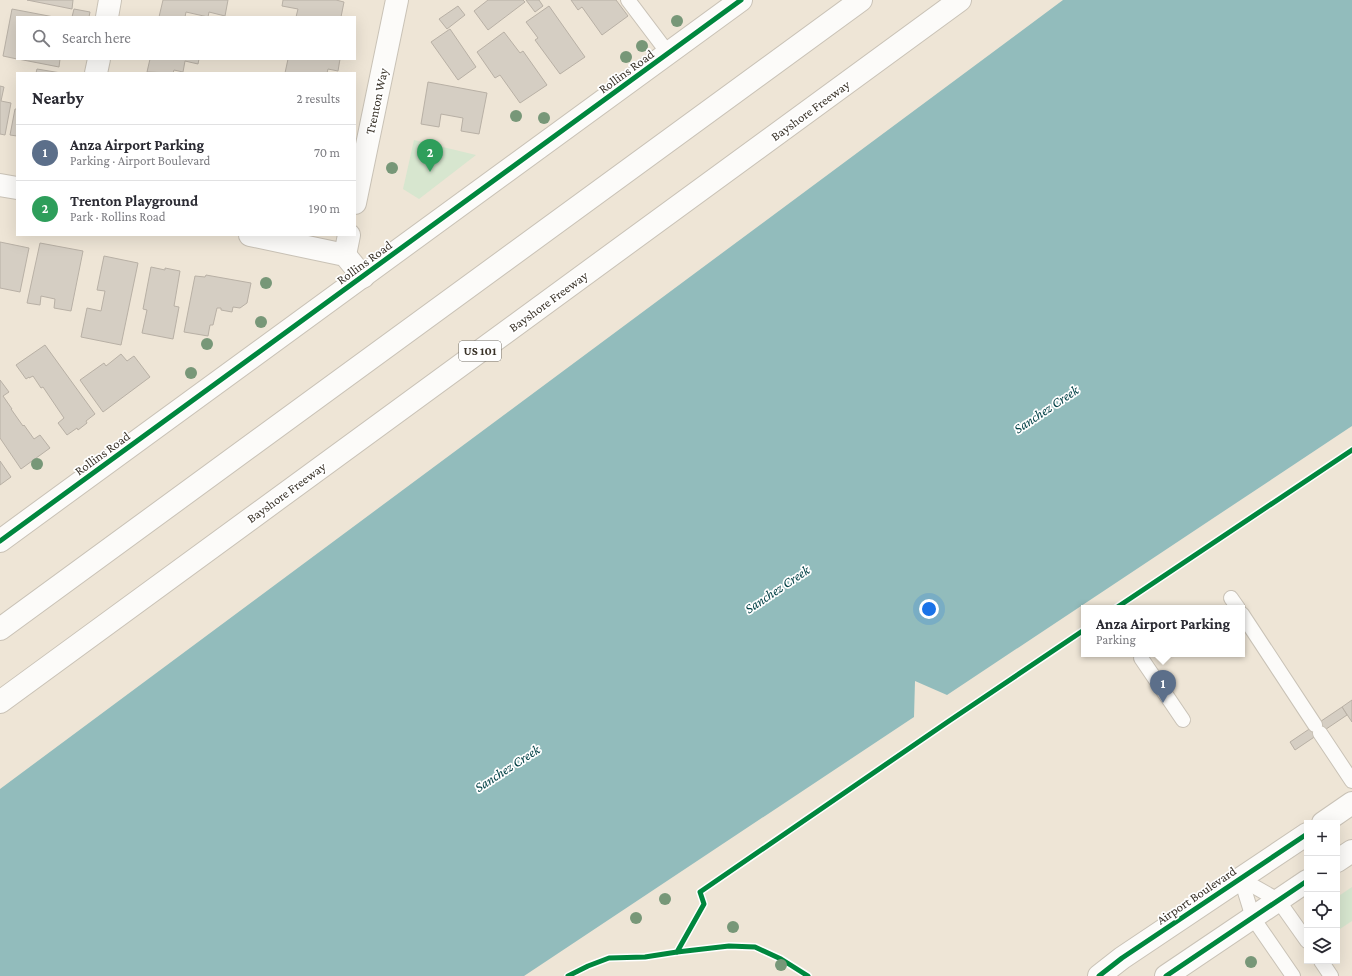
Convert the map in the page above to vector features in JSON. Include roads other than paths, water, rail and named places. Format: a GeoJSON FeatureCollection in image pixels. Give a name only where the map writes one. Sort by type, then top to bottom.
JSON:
{"type":"FeatureCollection","features":[{"type":"Feature","properties":{"kind":"main road"},"geometry":{"type":"LineString","coordinates":[[107,16],[110,0]]}},
{"type":"Feature","properties":{"kind":"main road","name":"Trenton Way"},"geometry":{"type":"LineString","coordinates":[[356,198],[397,0]]}},
{"type":"Feature","properties":{"kind":"main road","name":"Rollins Road"},"geometry":{"type":"LineString","coordinates":[[0,541],[741,0]]}},
{"type":"Feature","properties":{"kind":"main road"},"geometry":{"type":"LineString","coordinates":[[0,629],[861,0]]}},
{"type":"Feature","properties":{"kind":"main road","name":"Bayshore Freeway"},"geometry":{"type":"LineString","coordinates":[[0,702],[960,0]]}},
{"type":"Feature","properties":{"kind":"main road"},"geometry":{"type":"LineString","coordinates":[[96,72],[99,60]]}},
{"type":"Feature","properties":{"kind":"main road"},"geometry":{"type":"LineString","coordinates":[[0,185],[16,188]]}},
{"type":"Feature","properties":{"kind":"main road"},"geometry":{"type":"LineString","coordinates":[[260,236],[347,245],[363,277]]}},
{"type":"Feature","properties":{"kind":"main road"},"geometry":{"type":"LineString","coordinates":[[1327,820],[1352,803]]}},
{"type":"Feature","properties":{"kind":"main road","name":"Airport Boulevard"},"geometry":{"type":"LineString","coordinates":[[1099,976],[1122,958],[1304,836]]}},
{"type":"Feature","properties":{"kind":"main road"},"geometry":{"type":"LineString","coordinates":[[1340,859],[1352,851]]}},
{"type":"Feature","properties":{"kind":"main road"},"geometry":{"type":"LineString","coordinates":[[1166,976],[1304,883]]}},
{"type":"Feature","properties":{"kind":"lane"},"geometry":{"type":"LineString","coordinates":[[628,0],[668,53]]}},
{"type":"Feature","properties":{"kind":"lane"},"geometry":{"type":"LineString","coordinates":[[1245,619],[1318,729],[1347,762],[1352,781]]}},
{"type":"Feature","properties":{"kind":"lane"},"geometry":{"type":"LineString","coordinates":[[1141,658],[1183,720]]}},
{"type":"Feature","properties":{"kind":"lane"},"geometry":{"type":"LineString","coordinates":[[1241,879],[1278,900],[1304,937]]}},
{"type":"Feature","properties":{"kind":"lane"},"geometry":{"type":"LineString","coordinates":[[1241,879],[1254,918],[1293,976]]}},
{"type":"Feature","properties":{"kind":"lane"},"geometry":{"type":"LineString","coordinates":[[1323,964],[1331,976]]}},
{"type":"Feature","properties":{"kind":"water","name":"Sanchez Creek"},"geometry":{"type":"Polygon","coordinates":[[[1063,0],[1352,0],[1352,426],[947,695],[915,681],[914,717],[524,976],[0,976],[0,789],[1063,0]]]}},
{"type":"Feature","properties":{"kind":"place","name":"Trenton Playground"},"geometry":{"type":"Point","coordinates":[430,172]}},
{"type":"Feature","properties":{"kind":"place","name":"Anza Airport Parking"},"geometry":{"type":"Point","coordinates":[1163,703]}}]}
